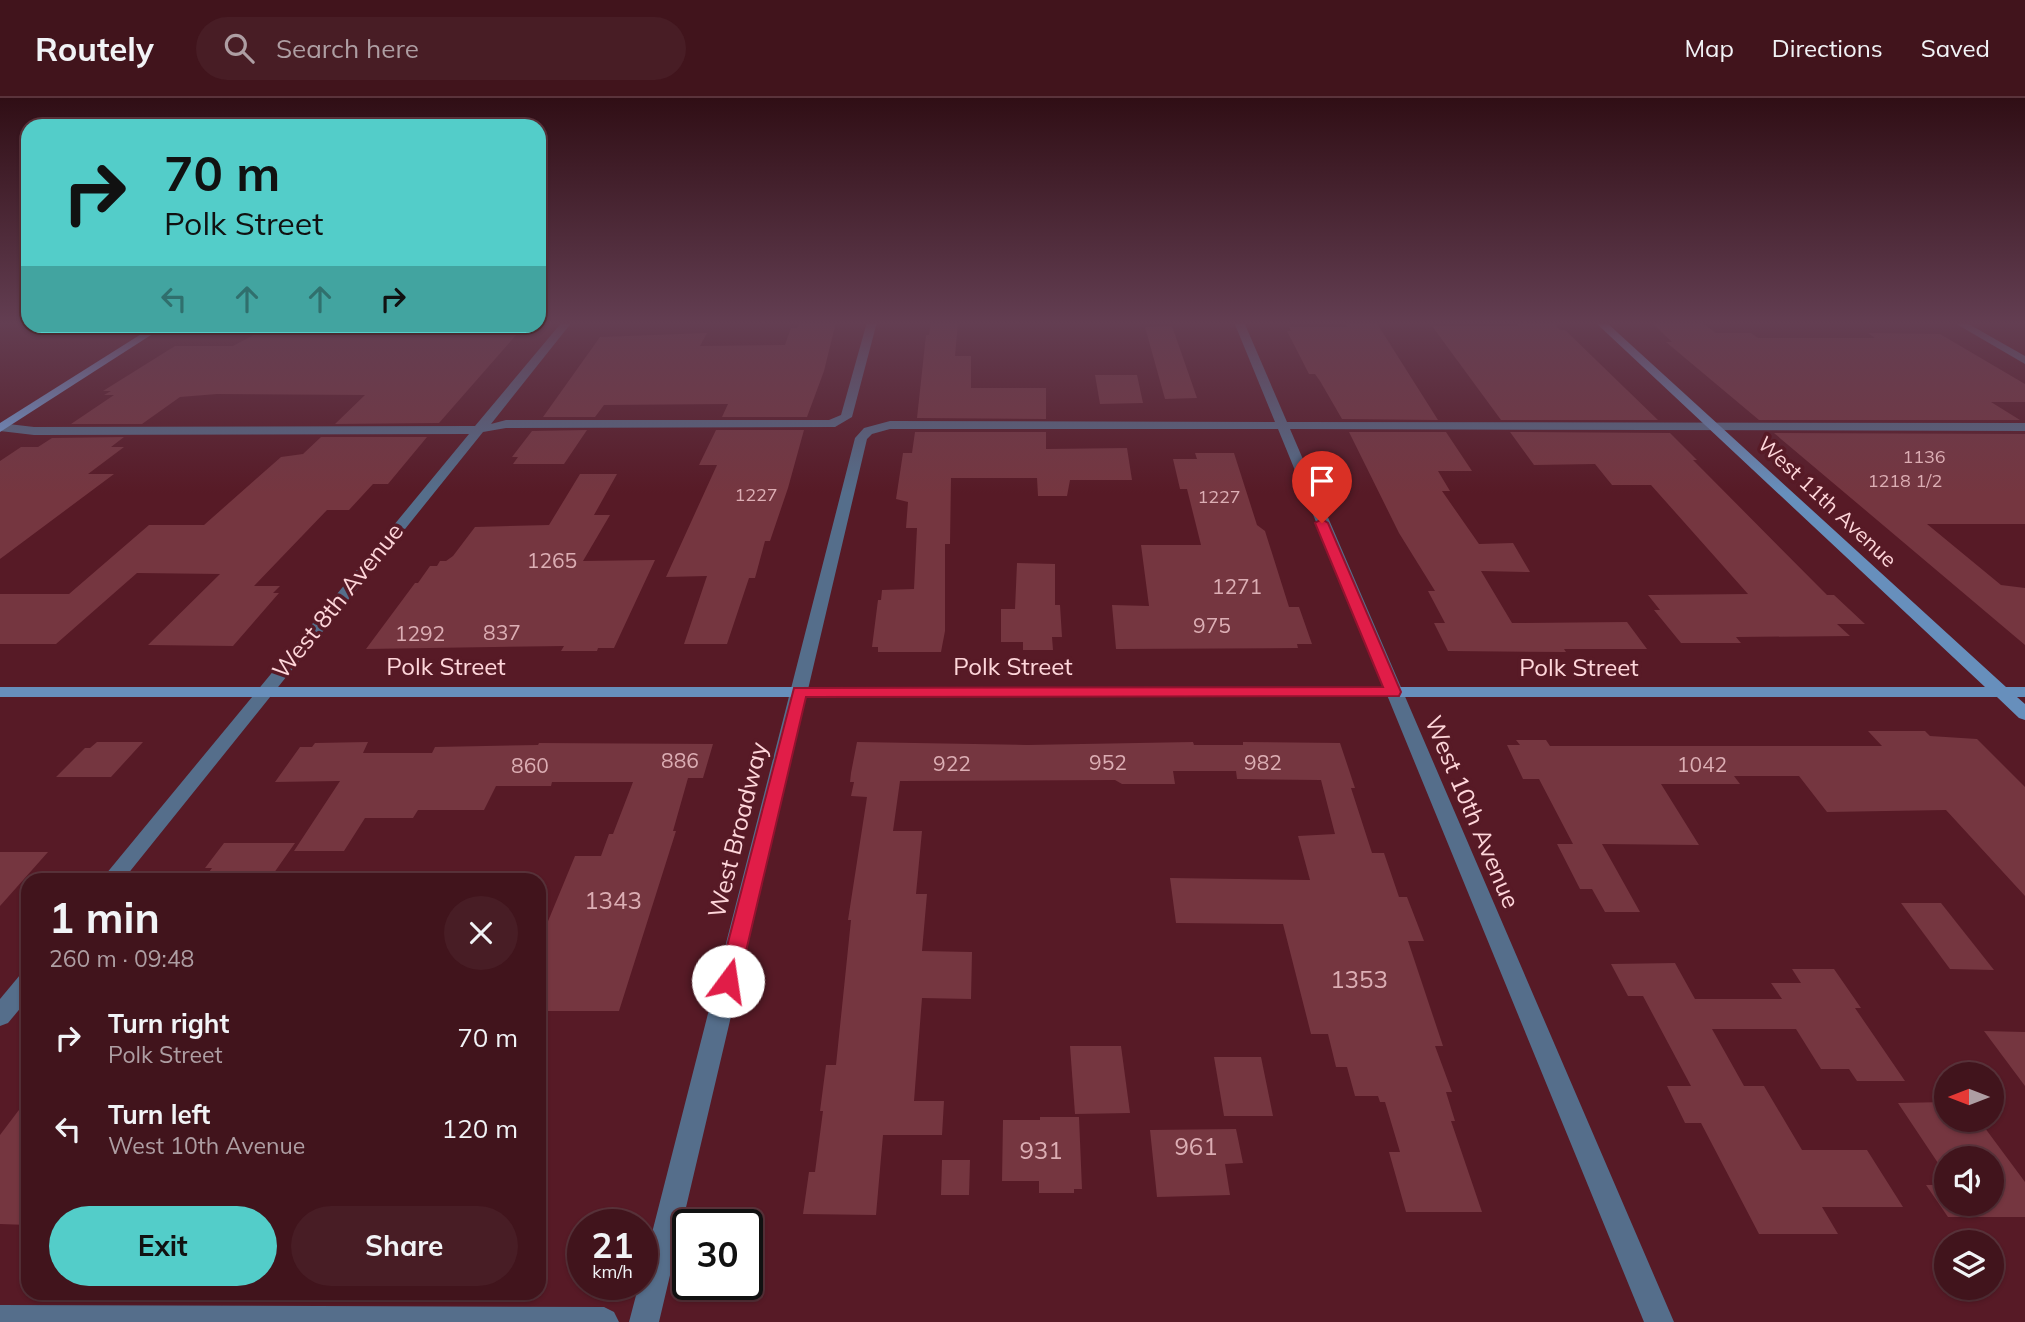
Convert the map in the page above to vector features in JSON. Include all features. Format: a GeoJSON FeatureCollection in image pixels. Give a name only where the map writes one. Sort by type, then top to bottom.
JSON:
{"type":"FeatureCollection","features":[{"type":"Feature","properties":{"kind":"main road"},"geometry":{"type":"LineString","coordinates":[[0,427],[76,379]]}},
{"type":"Feature","properties":{"kind":"street","name":"West 8th Avenue"},"geometry":{"type":"LineString","coordinates":[[117,873],[519,379]]}},
{"type":"Feature","properties":{"kind":"street"},"geometry":{"type":"LineString","coordinates":[[0,427],[33,431],[477,430],[506,424],[824,424],[843,420],[855,379]]}},
{"type":"Feature","properties":{"kind":"street","name":"West 10th Avenue"},"geometry":{"type":"LineString","coordinates":[[1262,379],[1659,1322]]}},
{"type":"Feature","properties":{"kind":"street","name":"West 11th Avenue"},"geometry":{"type":"LineString","coordinates":[[1662,379],[2025,713]]}},
{"type":"Feature","properties":{"kind":"street","name":"West Broadway"},"geometry":{"type":"LineString","coordinates":[[644,1322],[861,438],[865,433],[890,425],[1281,426]]}},
{"type":"Feature","properties":{"kind":"street"},"geometry":{"type":"LineString","coordinates":[[1281,426],[2025,427]]}},
{"type":"Feature","properties":{"kind":"street","name":"Polk Street"},"geometry":{"type":"LineString","coordinates":[[0,692],[2025,692]]}},
{"type":"Feature","properties":{"kind":"street"},"geometry":{"type":"LineString","coordinates":[[0,1016],[21,990]]}},
{"type":"Feature","properties":{"kind":"street"},"geometry":{"type":"LineString","coordinates":[[0,1320],[604,1322]]}},
{"type":"Feature","properties":{"kind":"building"},"geometry":{"type":"Polygon","coordinates":[[[122,379],[477,379],[439,423],[335,424],[365,395],[217,394],[180,397],[142,424],[71,424],[114,395],[104,395],[111,391],[103,391],[122,379]]]}},
{"type":"Feature","properties":{"kind":"building"},"geometry":{"type":"Polygon","coordinates":[[[570,379],[821,379],[807,417],[722,417],[728,404],[604,405],[595,417],[543,417],[570,379]]]}},
{"type":"Feature","properties":{"kind":"building"},"geometry":{"type":"Polygon","coordinates":[[[921,379],[971,379],[971,388],[1046,388],[1046,419],[917,418],[921,379]]]}},
{"type":"Feature","properties":{"kind":"building"},"geometry":{"type":"Polygon","coordinates":[[[1096,379],[1138,379],[1143,403],[1100,404],[1096,379]]]}},
{"type":"Feature","properties":{"kind":"building"},"geometry":{"type":"Polygon","coordinates":[[[1159,379],[1190,379],[1197,398],[1165,399],[1159,379]]]}},
{"type":"Feature","properties":{"kind":"building"},"geometry":{"type":"Polygon","coordinates":[[[1319,379],[1412,379],[1438,420],[1342,419],[1319,379]]]}},
{"type":"Feature","properties":{"kind":"building"},"geometry":{"type":"Polygon","coordinates":[[[1471,379],[1616,379],[1658,420],[1501,420],[1471,379]]]}},
{"type":"Feature","properties":{"kind":"building"},"geometry":{"type":"Polygon","coordinates":[[[1710,379],[2017,379],[2025,384],[2025,402],[1991,402],[2020,420],[1759,420],[1710,379]]]}},
{"type":"Feature","properties":{"kind":"building"},"geometry":{"type":"Polygon","coordinates":[[[587,430],[564,464],[513,464],[518,457],[512,457],[532,431],[587,430]]]}},
{"type":"Feature","properties":{"kind":"building"},"geometry":{"type":"Polygon","coordinates":[[[716,430],[804,430],[770,541],[765,541],[755,578],[749,578],[727,644],[684,644],[707,576],[666,577],[717,465],[699,465],[716,430]]]}},
{"type":"Feature","properties":{"kind":"building"},"geometry":{"type":"Polygon","coordinates":[[[915,432],[1046,432],[1046,449],[1127,448],[1132,480],[1070,480],[1067,496],[1038,496],[1037,478],[951,478],[950,544],[945,544],[945,631],[941,652],[878,652],[878,647],[872,647],[878,600],[881,600],[882,590],[914,589],[917,528],[906,528],[908,502],[896,499],[903,453],[912,453],[915,432]]]}},
{"type":"Feature","properties":{"kind":"building"},"geometry":{"type":"Polygon","coordinates":[[[1349,432],[1446,432],[1472,471],[1438,471],[1450,491],[1442,491],[1479,544],[1513,543],[1530,572],[1481,571],[1512,623],[1627,622],[1647,649],[1564,649],[1566,652],[1448,651],[1434,623],[1445,623],[1428,591],[1435,591],[1399,533],[1349,432]]]}},
{"type":"Feature","properties":{"kind":"building"},"geometry":{"type":"Polygon","coordinates":[[[1510,432],[1670,433],[1697,460],[1693,460],[1827,595],[1834,595],[1865,624],[1837,624],[1850,636],[1736,637],[1741,643],[1681,643],[1654,610],[1660,610],[1648,595],[1748,594],[1651,485],[1612,485],[1595,464],[1534,465],[1510,432]]]}},
{"type":"Feature","properties":{"kind":"building"},"geometry":{"type":"Polygon","coordinates":[[[1774,433],[2025,434],[2025,524],[1927,524],[2001,585],[2025,588],[2025,645],[1774,433]]]}},
{"type":"Feature","properties":{"kind":"building"},"geometry":{"type":"Polygon","coordinates":[[[124,437],[111,447],[124,447],[88,474],[114,474],[0,559],[0,461],[21,447],[38,447],[52,438],[124,437]]]}},
{"type":"Feature","properties":{"kind":"building"},"geometry":{"type":"Polygon","coordinates":[[[321,437],[427,437],[388,484],[373,484],[349,510],[327,510],[254,586],[280,586],[273,593],[279,593],[233,646],[148,645],[220,574],[137,573],[56,644],[0,644],[0,594],[69,594],[149,525],[204,525],[281,457],[303,454],[321,437]]]}},
{"type":"Feature","properties":{"kind":"building"},"geometry":{"type":"Polygon","coordinates":[[[1195,453],[1234,453],[1257,525],[1265,531],[1289,607],[1299,607],[1312,644],[1297,644],[1298,648],[1116,649],[1112,605],[1149,606],[1141,545],[1201,545],[1187,489],[1180,489],[1173,459],[1197,459],[1195,453]]]}},
{"type":"Feature","properties":{"kind":"building"},"geometry":{"type":"Polygon","coordinates":[[[580,474],[617,474],[594,515],[610,515],[583,561],[655,560],[614,648],[598,648],[597,651],[561,651],[564,646],[366,649],[430,566],[437,566],[440,561],[446,561],[453,556],[475,527],[549,525],[580,474]]]}},
{"type":"Feature","properties":{"kind":"building"},"geometry":{"type":"Polygon","coordinates":[[[1017,563],[1055,564],[1055,605],[1060,605],[1062,637],[1052,637],[1053,650],[1023,650],[1023,642],[1001,642],[1001,609],[1015,609],[1017,563]]]}},
{"type":"Feature","properties":{"kind":"building"},"geometry":{"type":"Polygon","coordinates":[[[1868,731],[1925,731],[1930,736],[1977,739],[2025,787],[2025,896],[1946,810],[1827,812],[1799,776],[1734,776],[1740,784],[1661,784],[1699,845],[1602,844],[1640,912],[1605,912],[1592,889],[1580,889],[1557,844],[1573,844],[1539,779],[1523,779],[1507,745],[1520,745],[1516,740],[1546,740],[1550,746],[1882,746],[1868,731]]]}},
{"type":"Feature","properties":{"kind":"building"},"geometry":{"type":"Polygon","coordinates":[[[97,742],[143,742],[111,777],[56,777],[85,748],[90,748],[97,742]]]}},
{"type":"Feature","properties":{"kind":"building"},"geometry":{"type":"Polygon","coordinates":[[[368,742],[363,753],[432,753],[435,747],[539,743],[713,744],[703,778],[688,778],[673,831],[676,831],[619,1011],[546,1011],[546,926],[575,856],[601,856],[609,834],[613,834],[633,782],[552,782],[551,786],[496,786],[484,810],[418,810],[413,818],[365,818],[344,851],[294,851],[340,781],[275,782],[300,747],[312,747],[315,743],[368,742]]]}},
{"type":"Feature","properties":{"kind":"building"},"geometry":{"type":"Polygon","coordinates":[[[857,742],[1027,745],[1340,743],[1372,853],[1384,853],[1399,897],[1407,897],[1424,941],[1408,941],[1443,1046],[1435,1046],[1452,1092],[1446,1092],[1455,1121],[1451,1121],[1482,1212],[1406,1212],[1389,1152],[1400,1152],[1385,1102],[1380,1102],[1378,1096],[1355,1096],[1347,1067],[1336,1067],[1328,1034],[1311,1034],[1283,924],[1176,923],[1170,878],[1310,880],[1298,836],[1335,834],[1321,780],[1237,779],[1236,771],[1173,771],[1175,784],[1122,784],[1115,780],[900,781],[893,831],[922,831],[916,894],[927,894],[922,951],[972,952],[971,999],[922,998],[914,1101],[944,1101],[942,1135],[883,1135],[876,1215],[803,1214],[809,1172],[815,1172],[826,1065],[836,1065],[851,920],[848,920],[867,797],[851,796],[854,782],[850,782],[851,773],[857,742]]]}},
{"type":"Feature","properties":{"kind":"building"},"geometry":{"type":"Polygon","coordinates":[[[224,843],[295,843],[274,873],[208,873],[212,868],[205,868],[224,843]]]}},
{"type":"Feature","properties":{"kind":"building"},"geometry":{"type":"Polygon","coordinates":[[[0,852],[48,852],[29,873],[21,873],[21,882],[0,906],[0,852]]]}},
{"type":"Feature","properties":{"kind":"building"},"geometry":{"type":"Polygon","coordinates":[[[1901,903],[1941,903],[1994,970],[1950,969],[1901,903]]]}},
{"type":"Feature","properties":{"kind":"building"},"geometry":{"type":"Polygon","coordinates":[[[1675,963],[1695,999],[1782,999],[1771,983],[1801,983],[1792,969],[1834,969],[1861,1008],[1855,1008],[1905,1081],[1857,1081],[1849,1069],[1821,1069],[1796,1029],[1712,1029],[1744,1086],[1764,1086],[1802,1150],[1867,1150],[1903,1207],[1822,1207],[1838,1234],[1759,1234],[1701,1123],[1685,1123],[1667,1086],[1691,1086],[1643,996],[1628,996],[1611,964],[1675,963]]]}},
{"type":"Feature","properties":{"kind":"building"},"geometry":{"type":"Polygon","coordinates":[[[1984,1031],[2025,1032],[2025,1086],[1984,1031]]]}},
{"type":"Feature","properties":{"kind":"building"},"geometry":{"type":"Polygon","coordinates":[[[1070,1046],[1121,1046],[1130,1113],[1075,1114],[1070,1046]]]}},
{"type":"Feature","properties":{"kind":"building"},"geometry":{"type":"Polygon","coordinates":[[[1214,1057],[1261,1057],[1273,1116],[1224,1116],[1214,1057]]]}},
{"type":"Feature","properties":{"kind":"building"},"geometry":{"type":"Polygon","coordinates":[[[1934,1102],[1934,1132],[1988,1132],[1998,1146],[1934,1146],[1934,1157],[1898,1103],[1934,1102]]]}},
{"type":"Feature","properties":{"kind":"building"},"geometry":{"type":"Polygon","coordinates":[[[21,1107],[21,1225],[0,1224],[0,1135],[21,1107]]]}},
{"type":"Feature","properties":{"kind":"building"},"geometry":{"type":"Polygon","coordinates":[[[1040,1117],[1079,1117],[1082,1189],[1074,1189],[1074,1193],[1039,1193],[1039,1181],[1002,1181],[1003,1120],[1040,1120],[1040,1117]]]}},
{"type":"Feature","properties":{"kind":"building"},"geometry":{"type":"Polygon","coordinates":[[[1236,1129],[1243,1163],[1225,1164],[1230,1195],[1157,1197],[1150,1130],[1236,1129]]]}},
{"type":"Feature","properties":{"kind":"building"},"geometry":{"type":"Polygon","coordinates":[[[2004,1154],[2025,1182],[2025,1217],[1948,1217],[2004,1216],[2004,1154]]]}},
{"type":"Feature","properties":{"kind":"building"},"geometry":{"type":"Polygon","coordinates":[[[942,1160],[970,1160],[969,1195],[941,1195],[942,1160]]]}},
{"type":"Feature","properties":{"kind":"building"},"geometry":{"type":"Polygon","coordinates":[[[1926,1185],[1934,1185],[1934,1197],[1926,1185]]]}},
{"type":"Feature","properties":{"kind":"route"},"geometry":{"type":"LineString","coordinates":[[728,981],[799,692],[1393,692],[1322,523]]}}]}
